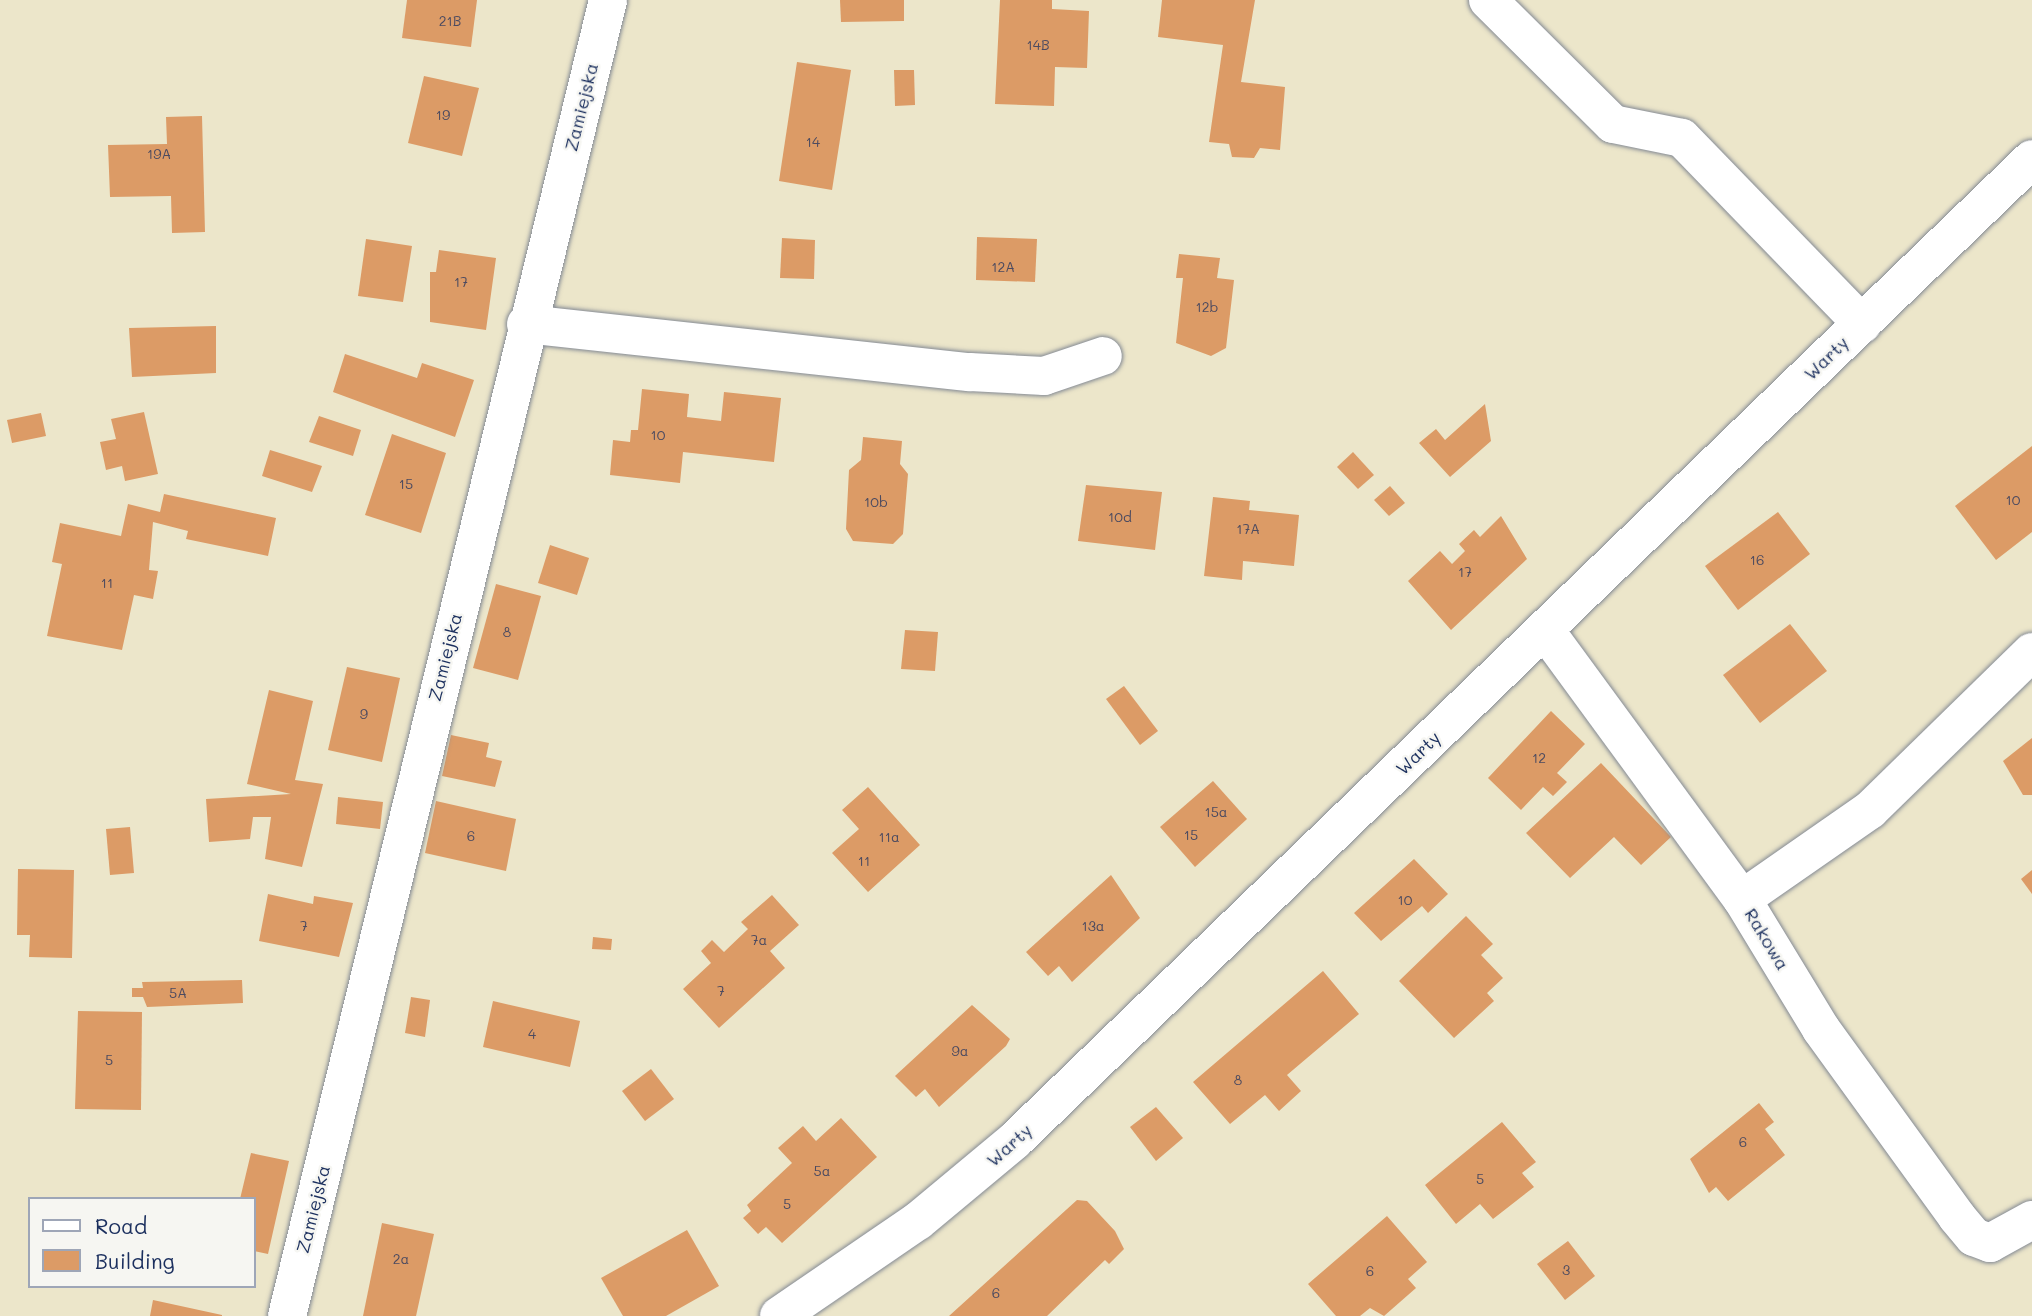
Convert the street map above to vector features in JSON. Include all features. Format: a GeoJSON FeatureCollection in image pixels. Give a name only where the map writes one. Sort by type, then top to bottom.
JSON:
{"type":"FeatureCollection","features":[{"type":"Feature","properties":{"kind":"street","name":"Zamiejska"},"geometry":{"type":"LineString","coordinates":[[287,1316],[526,324],[608,0]]}},
{"type":"Feature","properties":{"kind":"street"},"geometry":{"type":"LineString","coordinates":[[1488,0],[1613,124],[1682,138],[1861,324]]}},
{"type":"Feature","properties":{"kind":"street","name":"Warty"},"geometry":{"type":"LineString","coordinates":[[779,1316],[918,1220],[1014,1141],[2032,159]]}},
{"type":"Feature","properties":{"kind":"street"},"geometry":{"type":"LineString","coordinates":[[526,324],[982,372],[1044,376],[1103,356]]}},
{"type":"Feature","properties":{"kind":"street","name":"Rakowa"},"geometry":{"type":"LineString","coordinates":[[1545,630],[1742,899],[1821,1029],[1957,1217],[1974,1237],[1990,1243],[2032,1220]]}},
{"type":"Feature","properties":{"kind":"street"},"geometry":{"type":"LineString","coordinates":[[1742,899],[1870,810],[2032,652]]}},
{"type":"Feature","properties":{"kind":"building"},"geometry":{"type":"Polygon","coordinates":[[[407,0],[477,0],[471,47],[402,38],[407,0]]]}},
{"type":"Feature","properties":{"kind":"building"},"geometry":{"type":"Polygon","coordinates":[[[840,0],[904,0],[904,21],[841,22],[840,0]]]}},
{"type":"Feature","properties":{"kind":"building"},"geometry":{"type":"Polygon","coordinates":[[[1000,0],[1052,0],[1052,9],[1089,11],[1087,68],[1055,67],[1054,106],[995,104],[1000,0]]]}},
{"type":"Feature","properties":{"kind":"building"},"geometry":{"type":"Polygon","coordinates":[[[1162,0],[1255,0],[1241,82],[1285,87],[1280,150],[1260,148],[1254,158],[1232,157],[1229,144],[1209,142],[1223,45],[1158,37],[1162,0]]]}},
{"type":"Feature","properties":{"kind":"building"},"geometry":{"type":"Polygon","coordinates":[[[797,62],[851,70],[832,190],[779,181],[797,62]]]}},
{"type":"Feature","properties":{"kind":"building"},"geometry":{"type":"Polygon","coordinates":[[[894,70],[914,70],[915,105],[895,106],[894,70]]]}},
{"type":"Feature","properties":{"kind":"building"},"geometry":{"type":"Polygon","coordinates":[[[424,76],[479,88],[462,156],[408,143],[424,76]]]}},
{"type":"Feature","properties":{"kind":"building"},"geometry":{"type":"Polygon","coordinates":[[[202,116],[205,232],[172,233],[171,196],[110,197],[108,145],[167,144],[166,117],[202,116]]]}},
{"type":"Feature","properties":{"kind":"building"},"geometry":{"type":"Polygon","coordinates":[[[977,237],[1037,239],[1035,282],[976,280],[977,237]]]}},
{"type":"Feature","properties":{"kind":"building"},"geometry":{"type":"Polygon","coordinates":[[[782,238],[815,240],[814,279],[780,278],[782,238]]]}},
{"type":"Feature","properties":{"kind":"building"},"geometry":{"type":"Polygon","coordinates":[[[366,239],[412,246],[403,302],[358,296],[366,239]]]}},
{"type":"Feature","properties":{"kind":"building"},"geometry":{"type":"Polygon","coordinates":[[[439,250],[496,258],[486,330],[430,322],[430,272],[436,272],[439,250]]]}},
{"type":"Feature","properties":{"kind":"building"},"geometry":{"type":"Polygon","coordinates":[[[1179,254],[1220,258],[1217,278],[1234,280],[1226,348],[1211,356],[1176,343],[1183,278],[1176,278],[1179,254]]]}},
{"type":"Feature","properties":{"kind":"building"},"geometry":{"type":"Polygon","coordinates":[[[216,326],[216,373],[132,377],[129,328],[216,326]]]}},
{"type":"Feature","properties":{"kind":"building"},"geometry":{"type":"Polygon","coordinates":[[[345,354],[417,378],[422,363],[474,380],[455,437],[333,392],[345,354]]]}},
{"type":"Feature","properties":{"kind":"building"},"geometry":{"type":"Polygon","coordinates":[[[642,389],[689,394],[687,417],[721,421],[724,392],[781,398],[774,462],[683,452],[680,483],[610,475],[613,440],[630,442],[631,430],[638,430],[642,389]]]}},
{"type":"Feature","properties":{"kind":"building"},"geometry":{"type":"Polygon","coordinates":[[[1485,404],[1491,441],[1450,477],[1419,443],[1436,429],[1445,440],[1485,404]]]}},
{"type":"Feature","properties":{"kind":"building"},"geometry":{"type":"Polygon","coordinates":[[[144,412],[158,474],[125,481],[122,466],[106,470],[100,442],[116,439],[111,419],[144,412]]]}},
{"type":"Feature","properties":{"kind":"building"},"geometry":{"type":"Polygon","coordinates":[[[41,413],[46,436],[12,443],[7,420],[41,413]]]}},
{"type":"Feature","properties":{"kind":"building"},"geometry":{"type":"Polygon","coordinates":[[[319,416],[361,430],[353,456],[309,442],[319,416]]]}},
{"type":"Feature","properties":{"kind":"building"},"geometry":{"type":"Polygon","coordinates":[[[392,434],[446,453],[421,533],[365,515],[392,434]]]}},
{"type":"Feature","properties":{"kind":"building"},"geometry":{"type":"Polygon","coordinates":[[[863,437],[902,441],[900,464],[908,474],[903,534],[893,544],[853,541],[846,529],[849,470],[861,460],[863,437]]]}},
{"type":"Feature","properties":{"kind":"building"},"geometry":{"type":"Polygon","coordinates":[[[2032,446],[2032,532],[1996,560],[1955,506],[2032,446]]]}},
{"type":"Feature","properties":{"kind":"building"},"geometry":{"type":"Polygon","coordinates":[[[270,450],[322,466],[312,492],[262,476],[270,450]]]}},
{"type":"Feature","properties":{"kind":"building"},"geometry":{"type":"Polygon","coordinates":[[[1353,452],[1374,475],[1358,489],[1337,467],[1353,452]]]}},
{"type":"Feature","properties":{"kind":"building"},"geometry":{"type":"Polygon","coordinates":[[[1086,485],[1162,492],[1155,550],[1078,541],[1086,485]]]}},
{"type":"Feature","properties":{"kind":"building"},"geometry":{"type":"Polygon","coordinates":[[[1390,486],[1405,503],[1389,516],[1374,500],[1390,486]]]}},
{"type":"Feature","properties":{"kind":"building"},"geometry":{"type":"Polygon","coordinates":[[[164,494],[276,518],[268,556],[186,539],[188,531],[153,522],[149,570],[158,571],[153,599],[134,595],[122,650],[47,636],[62,564],[52,562],[60,523],[121,536],[128,504],[160,512],[164,494]]]}},
{"type":"Feature","properties":{"kind":"building"},"geometry":{"type":"Polygon","coordinates":[[[1213,497],[1250,501],[1249,510],[1299,515],[1294,566],[1243,561],[1242,580],[1204,576],[1213,497]]]}},
{"type":"Feature","properties":{"kind":"building"},"geometry":{"type":"Polygon","coordinates":[[[1778,512],[1810,554],[1738,610],[1705,566],[1778,512]]]}},
{"type":"Feature","properties":{"kind":"building"},"geometry":{"type":"Polygon","coordinates":[[[1501,516],[1527,559],[1451,630],[1408,581],[1440,551],[1452,564],[1465,551],[1459,544],[1474,530],[1480,537],[1501,516]]]}},
{"type":"Feature","properties":{"kind":"building"},"geometry":{"type":"Polygon","coordinates":[[[550,545],[589,558],[577,595],[538,583],[550,545]]]}},
{"type":"Feature","properties":{"kind":"building"},"geometry":{"type":"Polygon","coordinates":[[[496,584],[541,596],[518,680],[473,668],[496,584]]]}},
{"type":"Feature","properties":{"kind":"building"},"geometry":{"type":"Polygon","coordinates":[[[1790,624],[1827,671],[1760,723],[1723,675],[1790,624]]]}},
{"type":"Feature","properties":{"kind":"building"},"geometry":{"type":"Polygon","coordinates":[[[905,630],[938,632],[935,671],[901,669],[905,630]]]}},
{"type":"Feature","properties":{"kind":"building"},"geometry":{"type":"Polygon","coordinates":[[[347,667],[400,678],[382,762],[328,750],[347,667]]]}},
{"type":"Feature","properties":{"kind":"building"},"geometry":{"type":"Polygon","coordinates":[[[1124,686],[1158,731],[1140,745],[1106,699],[1124,686]]]}},
{"type":"Feature","properties":{"kind":"building"},"geometry":{"type":"Polygon","coordinates":[[[269,690],[313,701],[295,780],[323,784],[302,867],[265,859],[271,817],[253,817],[250,839],[209,842],[206,799],[291,794],[247,784],[269,690]]]}},
{"type":"Feature","properties":{"kind":"building"},"geometry":{"type":"Polygon","coordinates":[[[1551,711],[1585,744],[1557,773],[1567,782],[1553,796],[1543,787],[1521,810],[1488,778],[1551,711]]]}},
{"type":"Feature","properties":{"kind":"building"},"geometry":{"type":"Polygon","coordinates":[[[451,735],[489,743],[486,757],[502,761],[495,787],[442,776],[451,735]]]}},
{"type":"Feature","properties":{"kind":"building"},"geometry":{"type":"Polygon","coordinates":[[[2032,738],[2032,795],[2023,795],[2003,761],[2032,738]]]}},
{"type":"Feature","properties":{"kind":"building"},"geometry":{"type":"Polygon","coordinates":[[[1601,763],[1671,837],[1641,865],[1614,837],[1570,878],[1526,833],[1601,763]]]}},
{"type":"Feature","properties":{"kind":"building"},"geometry":{"type":"Polygon","coordinates":[[[1213,781],[1247,819],[1195,867],[1160,827],[1213,781]]]}},
{"type":"Feature","properties":{"kind":"building"},"geometry":{"type":"Polygon","coordinates":[[[868,787],[920,845],[868,892],[832,853],[859,829],[842,810],[868,787]]]}},
{"type":"Feature","properties":{"kind":"building"},"geometry":{"type":"Polygon","coordinates":[[[338,797],[383,802],[380,829],[336,824],[338,797]]]}},
{"type":"Feature","properties":{"kind":"building"},"geometry":{"type":"Polygon","coordinates":[[[436,801],[516,819],[506,871],[425,853],[436,801]]]}},
{"type":"Feature","properties":{"kind":"building"},"geometry":{"type":"Polygon","coordinates":[[[130,827],[134,873],[110,875],[106,829],[130,827]]]}},
{"type":"Feature","properties":{"kind":"building"},"geometry":{"type":"Polygon","coordinates":[[[1414,859],[1448,894],[1428,913],[1422,906],[1381,941],[1354,913],[1414,859]]]}},
{"type":"Feature","properties":{"kind":"building"},"geometry":{"type":"Polygon","coordinates":[[[18,869],[74,870],[72,958],[29,957],[30,935],[17,935],[18,869]]]}},
{"type":"Feature","properties":{"kind":"building"},"geometry":{"type":"Polygon","coordinates":[[[2032,870],[2032,894],[2021,879],[2032,870]]]}},
{"type":"Feature","properties":{"kind":"building"},"geometry":{"type":"Polygon","coordinates":[[[1111,875],[1140,918],[1072,982],[1059,966],[1048,976],[1026,952],[1111,875]]]}},
{"type":"Feature","properties":{"kind":"building"},"geometry":{"type":"Polygon","coordinates":[[[268,894],[313,904],[314,896],[353,903],[339,957],[259,941],[268,894]]]}},
{"type":"Feature","properties":{"kind":"building"},"geometry":{"type":"Polygon","coordinates":[[[772,895],[799,925],[770,951],[785,968],[719,1028],[683,989],[711,963],[701,951],[712,940],[724,952],[748,929],[741,922],[772,895]]]}},
{"type":"Feature","properties":{"kind":"building"},"geometry":{"type":"Polygon","coordinates":[[[1466,916],[1493,944],[1481,955],[1503,978],[1487,993],[1494,1001],[1454,1038],[1399,981],[1466,916]]]}},
{"type":"Feature","properties":{"kind":"building"},"geometry":{"type":"Polygon","coordinates":[[[593,937],[612,939],[611,950],[592,949],[593,937]]]}},
{"type":"Feature","properties":{"kind":"building"},"geometry":{"type":"Polygon","coordinates":[[[1323,971],[1359,1014],[1287,1075],[1301,1091],[1279,1111],[1265,1095],[1230,1124],[1193,1082],[1323,971]]]}},
{"type":"Feature","properties":{"kind":"building"},"geometry":{"type":"Polygon","coordinates":[[[242,980],[243,1003],[147,1007],[143,997],[132,997],[132,988],[143,988],[142,982],[242,980]]]}},
{"type":"Feature","properties":{"kind":"building"},"geometry":{"type":"Polygon","coordinates":[[[411,997],[430,1000],[425,1037],[405,1033],[411,997]]]}},
{"type":"Feature","properties":{"kind":"building"},"geometry":{"type":"Polygon","coordinates":[[[493,1001],[580,1021],[570,1067],[483,1047],[493,1001]]]}},
{"type":"Feature","properties":{"kind":"building"},"geometry":{"type":"Polygon","coordinates":[[[972,1005],[1010,1039],[1006,1046],[939,1107],[925,1089],[916,1097],[895,1076],[972,1005]]]}},
{"type":"Feature","properties":{"kind":"building"},"geometry":{"type":"Polygon","coordinates":[[[78,1011],[142,1012],[141,1110],[75,1109],[78,1011]]]}},
{"type":"Feature","properties":{"kind":"building"},"geometry":{"type":"Polygon","coordinates":[[[651,1069],[674,1099],[645,1121],[622,1091],[651,1069]]]}},
{"type":"Feature","properties":{"kind":"building"},"geometry":{"type":"Polygon","coordinates":[[[1759,1103],[1774,1122],[1765,1129],[1785,1155],[1728,1201],[1716,1187],[1709,1193],[1690,1159],[1759,1103]]]}},
{"type":"Feature","properties":{"kind":"building"},"geometry":{"type":"Polygon","coordinates":[[[1156,1107],[1183,1138],[1156,1161],[1130,1127],[1156,1107]]]}},
{"type":"Feature","properties":{"kind":"building"},"geometry":{"type":"Polygon","coordinates":[[[841,1118],[877,1157],[782,1243],[766,1227],[758,1234],[743,1218],[751,1211],[747,1205],[792,1163],[778,1148],[803,1126],[816,1141],[841,1118]]]}},
{"type":"Feature","properties":{"kind":"building"},"geometry":{"type":"Polygon","coordinates":[[[1502,1122],[1536,1162],[1522,1173],[1534,1187],[1493,1219],[1480,1204],[1456,1224],[1425,1185],[1502,1122]]]}},
{"type":"Feature","properties":{"kind":"building"},"geometry":{"type":"Polygon","coordinates":[[[251,1153],[289,1161],[268,1254],[256,1251],[256,1197],[240,1197],[251,1153]]]}},
{"type":"Feature","properties":{"kind":"building"},"geometry":{"type":"Polygon","coordinates":[[[1077,1200],[1087,1201],[1115,1231],[1124,1249],[1109,1264],[1105,1260],[1047,1316],[949,1316],[1077,1200]]]}},
{"type":"Feature","properties":{"kind":"building"},"geometry":{"type":"Polygon","coordinates":[[[1387,1216],[1427,1262],[1408,1279],[1416,1288],[1384,1316],[1370,1308],[1360,1316],[1336,1316],[1308,1284],[1387,1216]]]}},
{"type":"Feature","properties":{"kind":"building"},"geometry":{"type":"Polygon","coordinates":[[[382,1223],[434,1234],[416,1316],[363,1316],[382,1223]]]}},
{"type":"Feature","properties":{"kind":"building"},"geometry":{"type":"Polygon","coordinates":[[[687,1230],[719,1286],[666,1316],[623,1316],[601,1278],[687,1230]]]}},
{"type":"Feature","properties":{"kind":"building"},"geometry":{"type":"Polygon","coordinates":[[[1568,1241],[1595,1276],[1565,1300],[1537,1264],[1568,1241]]]}},
{"type":"Feature","properties":{"kind":"building"},"geometry":{"type":"Polygon","coordinates":[[[153,1300],[222,1315],[222,1316],[150,1316],[153,1300]]]}}]}
